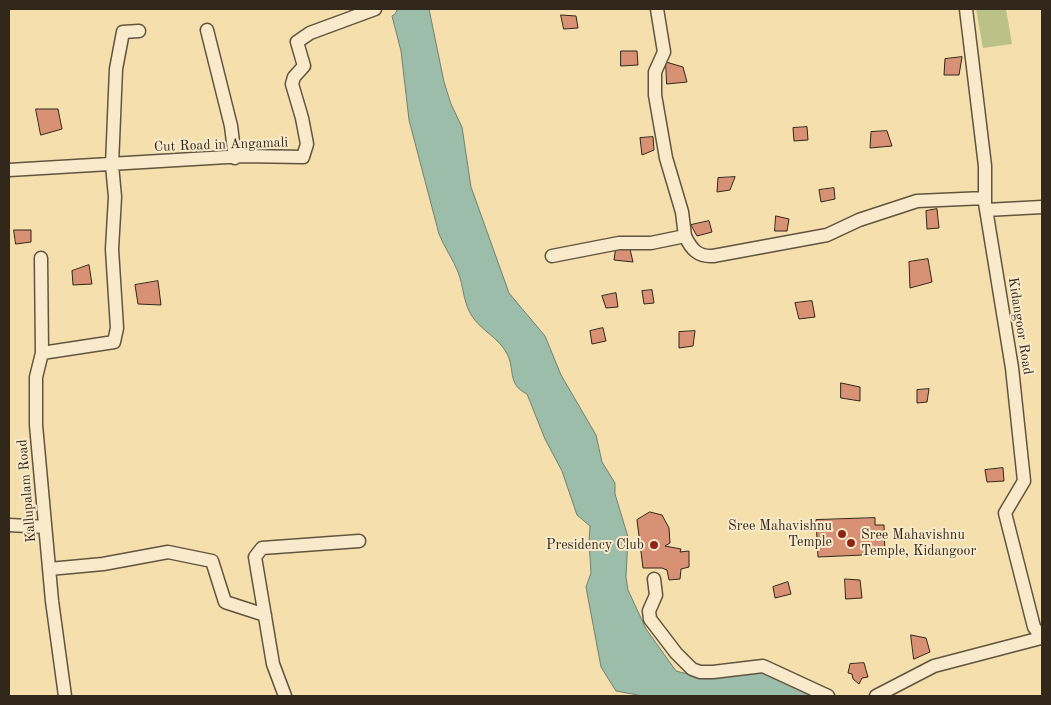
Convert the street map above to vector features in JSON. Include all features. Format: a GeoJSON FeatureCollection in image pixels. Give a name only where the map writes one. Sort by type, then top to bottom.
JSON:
{"type":"FeatureCollection","features":[{"type":"Feature","properties":{"kind":"street","name":"Cut Road in Angamali"},"geometry":{"type":"LineString","coordinates":[[9,170],[244,156],[303,156],[307,144],[292,84],[294,77],[304,66],[297,42],[310,33],[375,9]]}},
{"type":"Feature","properties":{"kind":"street"},"geometry":{"type":"LineString","coordinates":[[657,9],[664,52],[655,72],[655,95],[666,158],[682,212],[686,236],[691,247],[699,254],[713,256],[827,234],[859,220],[917,201],[1042,206]]}},
{"type":"Feature","properties":{"kind":"street","name":"Kidangoor Road"},"geometry":{"type":"LineString","coordinates":[[966,9],[986,166],[986,204],[1012,368],[1024,481],[1005,513],[1034,627],[1042,638]]}},
{"type":"Feature","properties":{"kind":"street"},"geometry":{"type":"LineString","coordinates":[[207,30],[231,126],[235,158]]}},
{"type":"Feature","properties":{"kind":"street"},"geometry":{"type":"LineString","coordinates":[[42,353],[114,342],[116,338],[112,250],[115,197],[112,165],[116,69],[123,32],[139,31]]}},
{"type":"Feature","properties":{"kind":"street"},"geometry":{"type":"LineString","coordinates":[[552,256],[619,243],[651,242],[686,236]]}},
{"type":"Feature","properties":{"kind":"street","name":"Kallupalam Road"},"geometry":{"type":"LineString","coordinates":[[41,258],[42,353],[36,377],[36,425],[49,568],[65,696]]}},
{"type":"Feature","properties":{"kind":"street"},"geometry":{"type":"LineString","coordinates":[[9,525],[45,527]]}},
{"type":"Feature","properties":{"kind":"street"},"geometry":{"type":"LineString","coordinates":[[286,696],[273,664],[255,557],[262,548],[359,541]]}},
{"type":"Feature","properties":{"kind":"street"},"geometry":{"type":"LineString","coordinates":[[49,568],[103,564],[168,552],[212,561],[225,602],[265,614]]}},
{"type":"Feature","properties":{"kind":"street"},"geometry":{"type":"LineString","coordinates":[[654,579],[656,595],[649,611],[650,619],[676,653],[692,669],[700,672],[713,672],[758,665],[828,696]]}},
{"type":"Feature","properties":{"kind":"street"},"geometry":{"type":"LineString","coordinates":[[876,696],[934,666],[1042,638]]}},
{"type":"Feature","properties":{"kind":"green space"},"geometry":{"type":"Polygon","coordinates":[[[976,9],[1006,9],[1012,44],[983,48],[976,9]]]}},
{"type":"Feature","properties":{"kind":"shaded area"},"geometry":{"type":"Polygon","coordinates":[[[398,9],[429,9],[444,82],[451,104],[462,127],[471,187],[509,293],[545,336],[561,375],[596,435],[602,462],[615,483],[615,494],[628,537],[626,577],[628,590],[646,629],[676,671],[699,677],[753,671],[763,673],[816,696],[643,696],[616,691],[601,667],[586,587],[591,573],[590,526],[577,515],[562,471],[545,439],[527,394],[520,390],[514,381],[511,364],[506,352],[470,314],[458,272],[439,234],[409,120],[401,51],[392,16],[398,9]]]}},
{"type":"Feature","properties":{"kind":"building"},"geometry":{"type":"Polygon","coordinates":[[[561,15],[576,16],[578,28],[564,29],[561,15]]]}},
{"type":"Feature","properties":{"kind":"building"},"geometry":{"type":"Polygon","coordinates":[[[621,51],[637,51],[638,65],[621,66],[621,51]]]}},
{"type":"Feature","properties":{"kind":"building"},"geometry":{"type":"Polygon","coordinates":[[[962,57],[959,75],[944,75],[945,59],[962,57]]]}},
{"type":"Feature","properties":{"kind":"building"},"geometry":{"type":"Polygon","coordinates":[[[666,62],[683,67],[687,82],[667,84],[666,62]]]}},
{"type":"Feature","properties":{"kind":"building"},"geometry":{"type":"Polygon","coordinates":[[[36,109],[58,109],[62,129],[41,135],[36,109]]]}},
{"type":"Feature","properties":{"kind":"building"},"geometry":{"type":"Polygon","coordinates":[[[807,127],[808,140],[794,141],[793,128],[807,127]]]}},
{"type":"Feature","properties":{"kind":"building"},"geometry":{"type":"Polygon","coordinates":[[[887,131],[892,146],[870,148],[871,132],[887,131]]]}},
{"type":"Feature","properties":{"kind":"building"},"geometry":{"type":"Polygon","coordinates":[[[653,137],[654,150],[642,155],[640,138],[653,137]]]}},
{"type":"Feature","properties":{"kind":"building"},"geometry":{"type":"Polygon","coordinates":[[[735,177],[730,190],[717,192],[718,178],[735,177]]]}},
{"type":"Feature","properties":{"kind":"building"},"geometry":{"type":"Polygon","coordinates":[[[834,188],[835,199],[821,202],[819,190],[834,188]]]}},
{"type":"Feature","properties":{"kind":"building"},"geometry":{"type":"Polygon","coordinates":[[[937,209],[939,228],[927,229],[926,211],[937,209]]]}},
{"type":"Feature","properties":{"kind":"building"},"geometry":{"type":"Polygon","coordinates":[[[776,216],[789,219],[787,231],[775,231],[776,216]]]}},
{"type":"Feature","properties":{"kind":"building"},"geometry":{"type":"Polygon","coordinates":[[[709,221],[712,232],[697,236],[691,225],[709,221]]]}},
{"type":"Feature","properties":{"kind":"building"},"geometry":{"type":"Polygon","coordinates":[[[14,230],[31,230],[31,242],[16,244],[14,230]]]}},
{"type":"Feature","properties":{"kind":"building"},"geometry":{"type":"Polygon","coordinates":[[[629,245],[633,262],[614,260],[616,246],[629,245]]]}},
{"type":"Feature","properties":{"kind":"building"},"geometry":{"type":"Polygon","coordinates":[[[928,259],[932,282],[910,288],[909,262],[928,259]]]}},
{"type":"Feature","properties":{"kind":"building"},"geometry":{"type":"Polygon","coordinates":[[[89,265],[92,284],[73,285],[72,271],[89,265]]]}},
{"type":"Feature","properties":{"kind":"building"},"geometry":{"type":"Polygon","coordinates":[[[158,281],[161,305],[138,304],[135,285],[158,281]]]}},
{"type":"Feature","properties":{"kind":"building"},"geometry":{"type":"Polygon","coordinates":[[[652,290],[654,303],[644,304],[642,291],[652,290]]]}},
{"type":"Feature","properties":{"kind":"building"},"geometry":{"type":"Polygon","coordinates":[[[616,293],[618,307],[606,308],[602,296],[616,293]]]}},
{"type":"Feature","properties":{"kind":"building"},"geometry":{"type":"Polygon","coordinates":[[[812,301],[815,317],[799,319],[795,303],[812,301]]]}},
{"type":"Feature","properties":{"kind":"building"},"geometry":{"type":"Polygon","coordinates":[[[603,328],[606,341],[592,344],[590,331],[603,328]]]}},
{"type":"Feature","properties":{"kind":"building"},"geometry":{"type":"Polygon","coordinates":[[[695,331],[693,346],[679,348],[679,332],[695,331]]]}},
{"type":"Feature","properties":{"kind":"building"},"geometry":{"type":"Polygon","coordinates":[[[841,383],[860,387],[860,401],[841,398],[841,383]]]}},
{"type":"Feature","properties":{"kind":"building"},"geometry":{"type":"Polygon","coordinates":[[[929,389],[927,402],[917,403],[917,390],[929,389]]]}},
{"type":"Feature","properties":{"kind":"building"},"geometry":{"type":"Polygon","coordinates":[[[1003,468],[1004,481],[987,482],[985,470],[1003,468]]]}},
{"type":"Feature","properties":{"kind":"building","name":"Presidency Club"},"geometry":{"type":"Polygon","coordinates":[[[650,512],[662,515],[669,528],[670,543],[665,546],[681,549],[680,552],[689,551],[689,567],[681,569],[680,579],[669,580],[667,570],[662,568],[643,568],[637,520],[650,512]]]}},
{"type":"Feature","properties":{"kind":"building","name":"Sree Mahavishnu Temple, Kidangoor"},"geometry":{"type":"Polygon","coordinates":[[[875,518],[875,525],[884,525],[885,554],[818,557],[816,520],[875,518]]]}},
{"type":"Feature","properties":{"kind":"building"},"geometry":{"type":"Polygon","coordinates":[[[845,579],[860,580],[862,598],[846,599],[845,579]]]}},
{"type":"Feature","properties":{"kind":"building"},"geometry":{"type":"Polygon","coordinates":[[[788,582],[791,594],[775,598],[773,587],[788,582]]]}},
{"type":"Feature","properties":{"kind":"building"},"geometry":{"type":"Polygon","coordinates":[[[911,635],[926,638],[930,652],[914,659],[911,635]]]}},
{"type":"Feature","properties":{"kind":"building"},"geometry":{"type":"Polygon","coordinates":[[[864,663],[868,677],[862,678],[859,684],[853,679],[852,674],[848,673],[850,664],[864,663]]]}},
{"type":"Feature","properties":{"kind":"place","name":"Sree Mahavishnu Temple"},"geometry":{"type":"Point","coordinates":[842,534]}},
{"type":"Feature","properties":{"kind":"place","name":"Sree Mahavishnu Temple, Kidangoor"},"geometry":{"type":"Point","coordinates":[851,543]}},
{"type":"Feature","properties":{"kind":"place","name":"Presidency Club"},"geometry":{"type":"Point","coordinates":[654,545]}}]}
